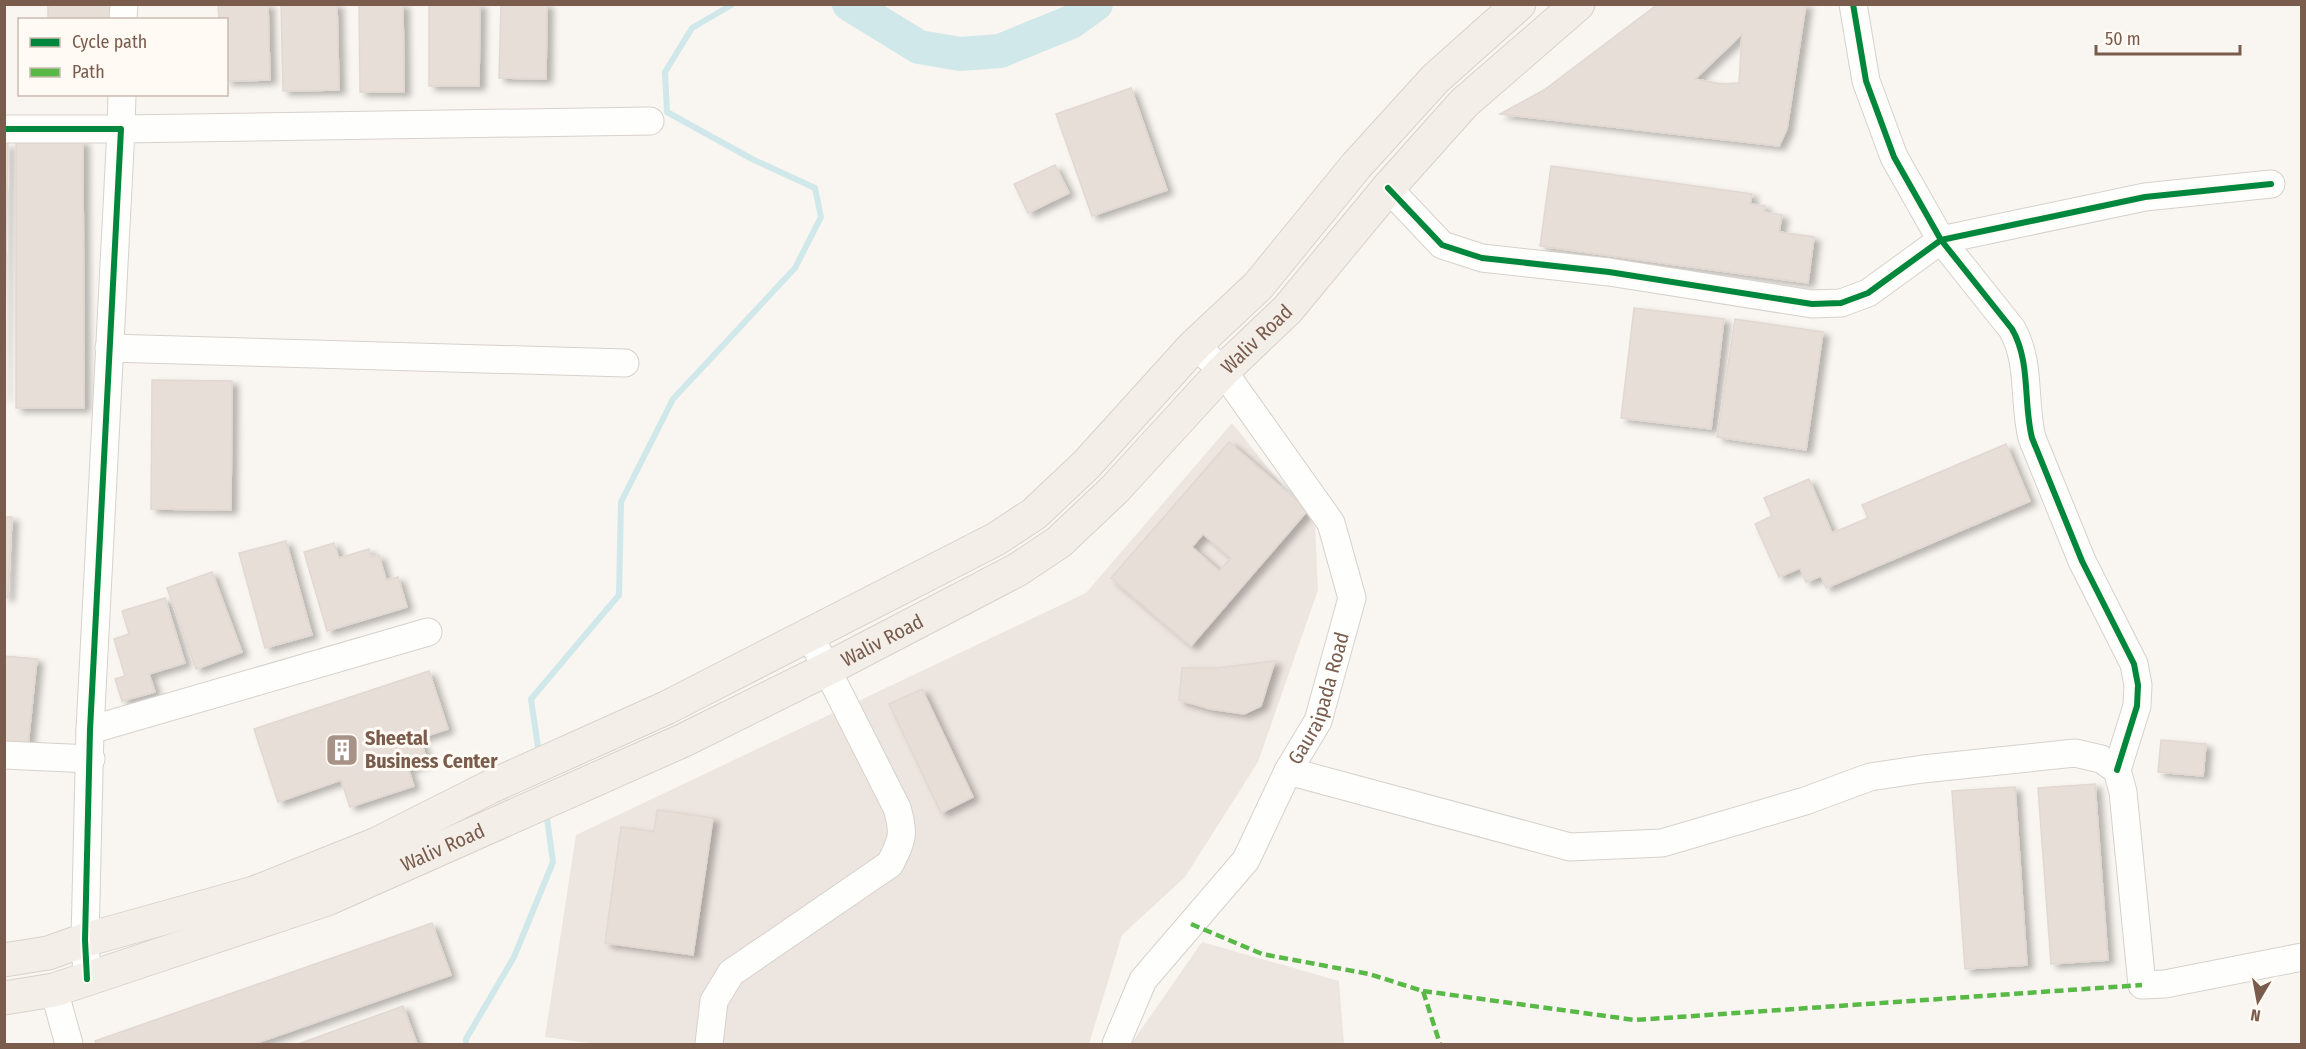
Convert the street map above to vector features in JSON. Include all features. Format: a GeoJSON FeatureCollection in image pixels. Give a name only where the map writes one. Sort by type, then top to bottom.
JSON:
{"type":"FeatureCollection","features":[{"type":"Feature","properties":{"kind":"main road","name":"Waliv Road"},"geometry":{"type":"LineString","coordinates":[[4,960],[48,953],[85,940],[254,893],[377,844],[540,764],[666,708],[996,539],[1034,514],[1086,465],[1195,345],[1258,286],[1356,166],[1435,79],[1519,4]]}},
{"type":"Feature","properties":{"kind":"main road","name":"Waliv Road"},"geometry":{"type":"LineString","coordinates":[[4,998],[54,990],[327,899],[684,740],[1017,570],[1059,542],[1115,489],[1223,371],[1288,309],[1388,188],[1464,103],[1578,4]]}},
{"type":"Feature","properties":{"kind":"street"},"geometry":{"type":"LineString","coordinates":[[1852,4],[1866,81],[1890,146],[1941,240],[2012,329],[2020,344],[2024,358],[2027,419],[2032,438],[2082,561],[2134,663],[2138,685],[2137,706],[2117,770],[2123,792],[2142,985],[2164,984],[2301,957]]}},
{"type":"Feature","properties":{"kind":"street"},"geometry":{"type":"LineString","coordinates":[[87,979],[85,940],[90,730],[122,96]]}},
{"type":"Feature","properties":{"kind":"street"},"geometry":{"type":"LineString","coordinates":[[4,129],[650,121]]}},
{"type":"Feature","properties":{"kind":"street"},"geometry":{"type":"LineString","coordinates":[[1388,188],[1442,245],[1482,258],[1609,272],[1812,304],[1841,303],[1868,293],[1941,240],[2145,197],[2271,184]]}},
{"type":"Feature","properties":{"kind":"street","name":"Gauraipada Road"},"geometry":{"type":"LineString","coordinates":[[1116,1044],[1143,980],[1246,860],[1288,771],[1318,721],[1353,598],[1331,523],[1223,371],[1195,345]]}},
{"type":"Feature","properties":{"kind":"street"},"geometry":{"type":"LineString","coordinates":[[109,348],[625,363]]}},
{"type":"Feature","properties":{"kind":"street"},"geometry":{"type":"LineString","coordinates":[[90,730],[428,632]]}},
{"type":"Feature","properties":{"kind":"street"},"geometry":{"type":"LineString","coordinates":[[709,1044],[714,1001],[731,973],[890,864],[899,847],[903,829],[897,808],[810,636]]}},
{"type":"Feature","properties":{"kind":"street"},"geometry":{"type":"LineString","coordinates":[[1288,771],[1570,847],[1662,843],[1805,801],[1870,777],[1923,769],[2075,753],[2101,759],[2117,770]]}},
{"type":"Feature","properties":{"kind":"street"},"geometry":{"type":"LineString","coordinates":[[4,755],[91,759]]}},
{"type":"Feature","properties":{"kind":"street"},"geometry":{"type":"LineString","coordinates":[[54,990],[69,1044]]}},
{"type":"Feature","properties":{"kind":"shaded area"},"geometry":{"type":"Polygon","coordinates":[[[1232,423],[1315,526],[1318,590],[1258,762],[1185,877],[1122,935],[1089,1044],[596,1044],[545,1037],[576,835],[1086,593],[1232,423]]]}},
{"type":"Feature","properties":{"kind":"shaded area"},"geometry":{"type":"Polygon","coordinates":[[[1202,942],[1339,981],[1344,1044],[1131,1044],[1202,942]]]}},
{"type":"Feature","properties":{"kind":"building"},"geometry":{"type":"Polygon","coordinates":[[[48,4],[117,4],[117,18],[48,18],[48,4]]]}},
{"type":"Feature","properties":{"kind":"building"},"geometry":{"type":"Polygon","coordinates":[[[218,4],[268,4],[270,80],[228,81],[228,18],[219,18],[218,4]]]}},
{"type":"Feature","properties":{"kind":"building"},"geometry":{"type":"Polygon","coordinates":[[[281,4],[337,4],[339,90],[283,91],[281,4]]]}},
{"type":"Feature","properties":{"kind":"building"},"geometry":{"type":"Polygon","coordinates":[[[359,4],[403,4],[404,92],[360,92],[359,4]]]}},
{"type":"Feature","properties":{"kind":"building"},"geometry":{"type":"Polygon","coordinates":[[[429,4],[480,4],[479,86],[429,86],[429,4]]]}},
{"type":"Feature","properties":{"kind":"building"},"geometry":{"type":"Polygon","coordinates":[[[501,4],[547,4],[546,79],[499,78],[501,4]]]}},
{"type":"Feature","properties":{"kind":"building"},"geometry":{"type":"Polygon","coordinates":[[[1658,4],[1806,4],[1787,129],[1779,146],[1500,114],[1544,90],[1658,4]],[[1742,34],[1695,79],[1721,84],[1739,83],[1742,34]]]}},
{"type":"Feature","properties":{"kind":"building"},"geometry":{"type":"Polygon","coordinates":[[[1131,88],[1167,190],[1092,216],[1056,114],[1131,88]]]}},
{"type":"Feature","properties":{"kind":"building"},"geometry":{"type":"Polygon","coordinates":[[[16,141],[83,141],[84,408],[16,408],[16,141]]]}},
{"type":"Feature","properties":{"kind":"building"},"geometry":{"type":"Polygon","coordinates":[[[4,144],[8,144],[4,398],[4,144]]]}},
{"type":"Feature","properties":{"kind":"building"},"geometry":{"type":"Polygon","coordinates":[[[1055,165],[1069,193],[1028,213],[1014,184],[1055,165]]]}},
{"type":"Feature","properties":{"kind":"building"},"geometry":{"type":"Polygon","coordinates":[[[1551,166],[1752,194],[1750,204],[1765,206],[1764,212],[1782,215],[1779,232],[1814,237],[1808,283],[1540,246],[1551,166]]]}},
{"type":"Feature","properties":{"kind":"building"},"geometry":{"type":"Polygon","coordinates":[[[1634,308],[1724,319],[1711,429],[1621,418],[1634,308]]]}},
{"type":"Feature","properties":{"kind":"building"},"geometry":{"type":"Polygon","coordinates":[[[1735,319],[1823,332],[1806,450],[1717,437],[1735,319]]]}},
{"type":"Feature","properties":{"kind":"building"},"geometry":{"type":"Polygon","coordinates":[[[152,380],[232,381],[231,510],[151,509],[152,380]]]}},
{"type":"Feature","properties":{"kind":"building"},"geometry":{"type":"Polygon","coordinates":[[[1229,442],[1308,510],[1191,646],[1111,578],[1229,442]],[[1203,534],[1192,547],[1219,571],[1231,558],[1203,534]]]}},
{"type":"Feature","properties":{"kind":"building"},"geometry":{"type":"Polygon","coordinates":[[[2006,444],[2030,501],[1826,588],[1821,576],[1806,582],[1800,568],[1779,577],[1755,524],[1772,516],[1764,498],[1809,479],[1832,533],[1868,518],[1862,505],[2006,444]]]}},
{"type":"Feature","properties":{"kind":"building"},"geometry":{"type":"Polygon","coordinates":[[[4,517],[12,517],[8,597],[4,597],[4,517]]]}},
{"type":"Feature","properties":{"kind":"building"},"geometry":{"type":"Polygon","coordinates":[[[286,541],[312,635],[265,648],[239,553],[286,541]]]}},
{"type":"Feature","properties":{"kind":"building"},"geometry":{"type":"Polygon","coordinates":[[[334,543],[339,558],[369,549],[371,557],[379,555],[386,580],[398,577],[407,607],[327,631],[304,552],[334,543]]]}},
{"type":"Feature","properties":{"kind":"building"},"geometry":{"type":"Polygon","coordinates":[[[212,572],[242,652],[196,669],[167,588],[212,572]]]}},
{"type":"Feature","properties":{"kind":"building"},"geometry":{"type":"Polygon","coordinates":[[[165,598],[185,663],[149,674],[155,692],[122,701],[115,679],[125,676],[114,639],[129,634],[122,611],[165,598]]]}},
{"type":"Feature","properties":{"kind":"building"},"geometry":{"type":"Polygon","coordinates":[[[4,656],[37,659],[28,745],[4,743],[4,656]]]}},
{"type":"Feature","properties":{"kind":"building"},"geometry":{"type":"Polygon","coordinates":[[[1275,661],[1261,706],[1244,714],[1210,709],[1179,700],[1182,668],[1217,668],[1275,661]]]}},
{"type":"Feature","properties":{"kind":"building","name":"Sheetal Business Center"},"geometry":{"type":"Polygon","coordinates":[[[429,671],[448,729],[420,738],[427,761],[408,768],[414,786],[350,807],[341,780],[278,802],[254,729],[429,671]]]}},
{"type":"Feature","properties":{"kind":"building"},"geometry":{"type":"Polygon","coordinates":[[[922,689],[973,797],[941,813],[889,704],[922,689]]]}},
{"type":"Feature","properties":{"kind":"building"},"geometry":{"type":"Polygon","coordinates":[[[2161,740],[2206,744],[2203,776],[2158,772],[2161,740]]]}},
{"type":"Feature","properties":{"kind":"building"},"geometry":{"type":"Polygon","coordinates":[[[2095,784],[2108,960],[2051,964],[2038,788],[2095,784]]]}},
{"type":"Feature","properties":{"kind":"building"},"geometry":{"type":"Polygon","coordinates":[[[2015,787],[2027,965],[1965,969],[1952,791],[2015,787]]]}},
{"type":"Feature","properties":{"kind":"building"},"geometry":{"type":"Polygon","coordinates":[[[657,810],[713,818],[693,955],[605,943],[621,827],[654,832],[657,810]]]}},
{"type":"Feature","properties":{"kind":"building"},"geometry":{"type":"Polygon","coordinates":[[[432,923],[451,975],[254,1044],[96,1044],[95,1041],[432,923]]]}},
{"type":"Feature","properties":{"kind":"building"},"geometry":{"type":"Polygon","coordinates":[[[403,1006],[417,1044],[298,1044],[403,1006]]]}},
{"type":"Feature","properties":{"kind":"waterway"},"geometry":{"type":"LineString","coordinates":[[539,754],[531,699],[619,595],[621,502],[673,399],[795,268],[821,217],[815,188],[752,159],[667,112],[665,72],[692,28],[733,4]]}},
{"type":"Feature","properties":{"kind":"waterway"},"geometry":{"type":"LineString","coordinates":[[849,4],[919,47],[960,54],[1000,51],[1071,22],[1096,4]]}},
{"type":"Feature","properties":{"kind":"waterway"},"geometry":{"type":"LineString","coordinates":[[466,1044],[466,1039],[514,957],[553,862],[546,811]]}},
{"type":"Feature","properties":{"kind":"marked path"},"geometry":{"type":"LineString","coordinates":[[1191,924],[1262,954],[1369,974],[1423,991],[1440,1044]]}},
{"type":"Feature","properties":{"kind":"marked path"},"geometry":{"type":"LineString","coordinates":[[1423,991],[1635,1020],[2142,985]]}},
{"type":"Feature","properties":{"kind":"cycle path"},"geometry":{"type":"LineString","coordinates":[[1853,4],[1866,81],[1894,157],[1941,240],[2012,329],[2022,355],[2032,438],[2082,561],[2134,664],[2138,685],[2137,706],[2117,770]]}},
{"type":"Feature","properties":{"kind":"cycle path"},"geometry":{"type":"LineString","coordinates":[[4,129],[121,129],[90,730],[85,940],[87,979]]}},
{"type":"Feature","properties":{"kind":"cycle path"},"geometry":{"type":"LineString","coordinates":[[1388,188],[1442,245],[1482,258],[1609,272],[1812,304],[1841,303],[1868,293],[1941,240],[2145,197],[2271,184]]}},
{"type":"Feature","properties":{"kind":"place","name":"Sheetal Business Center"},"geometry":{"type":"Point","coordinates":[342,750]}}]}
